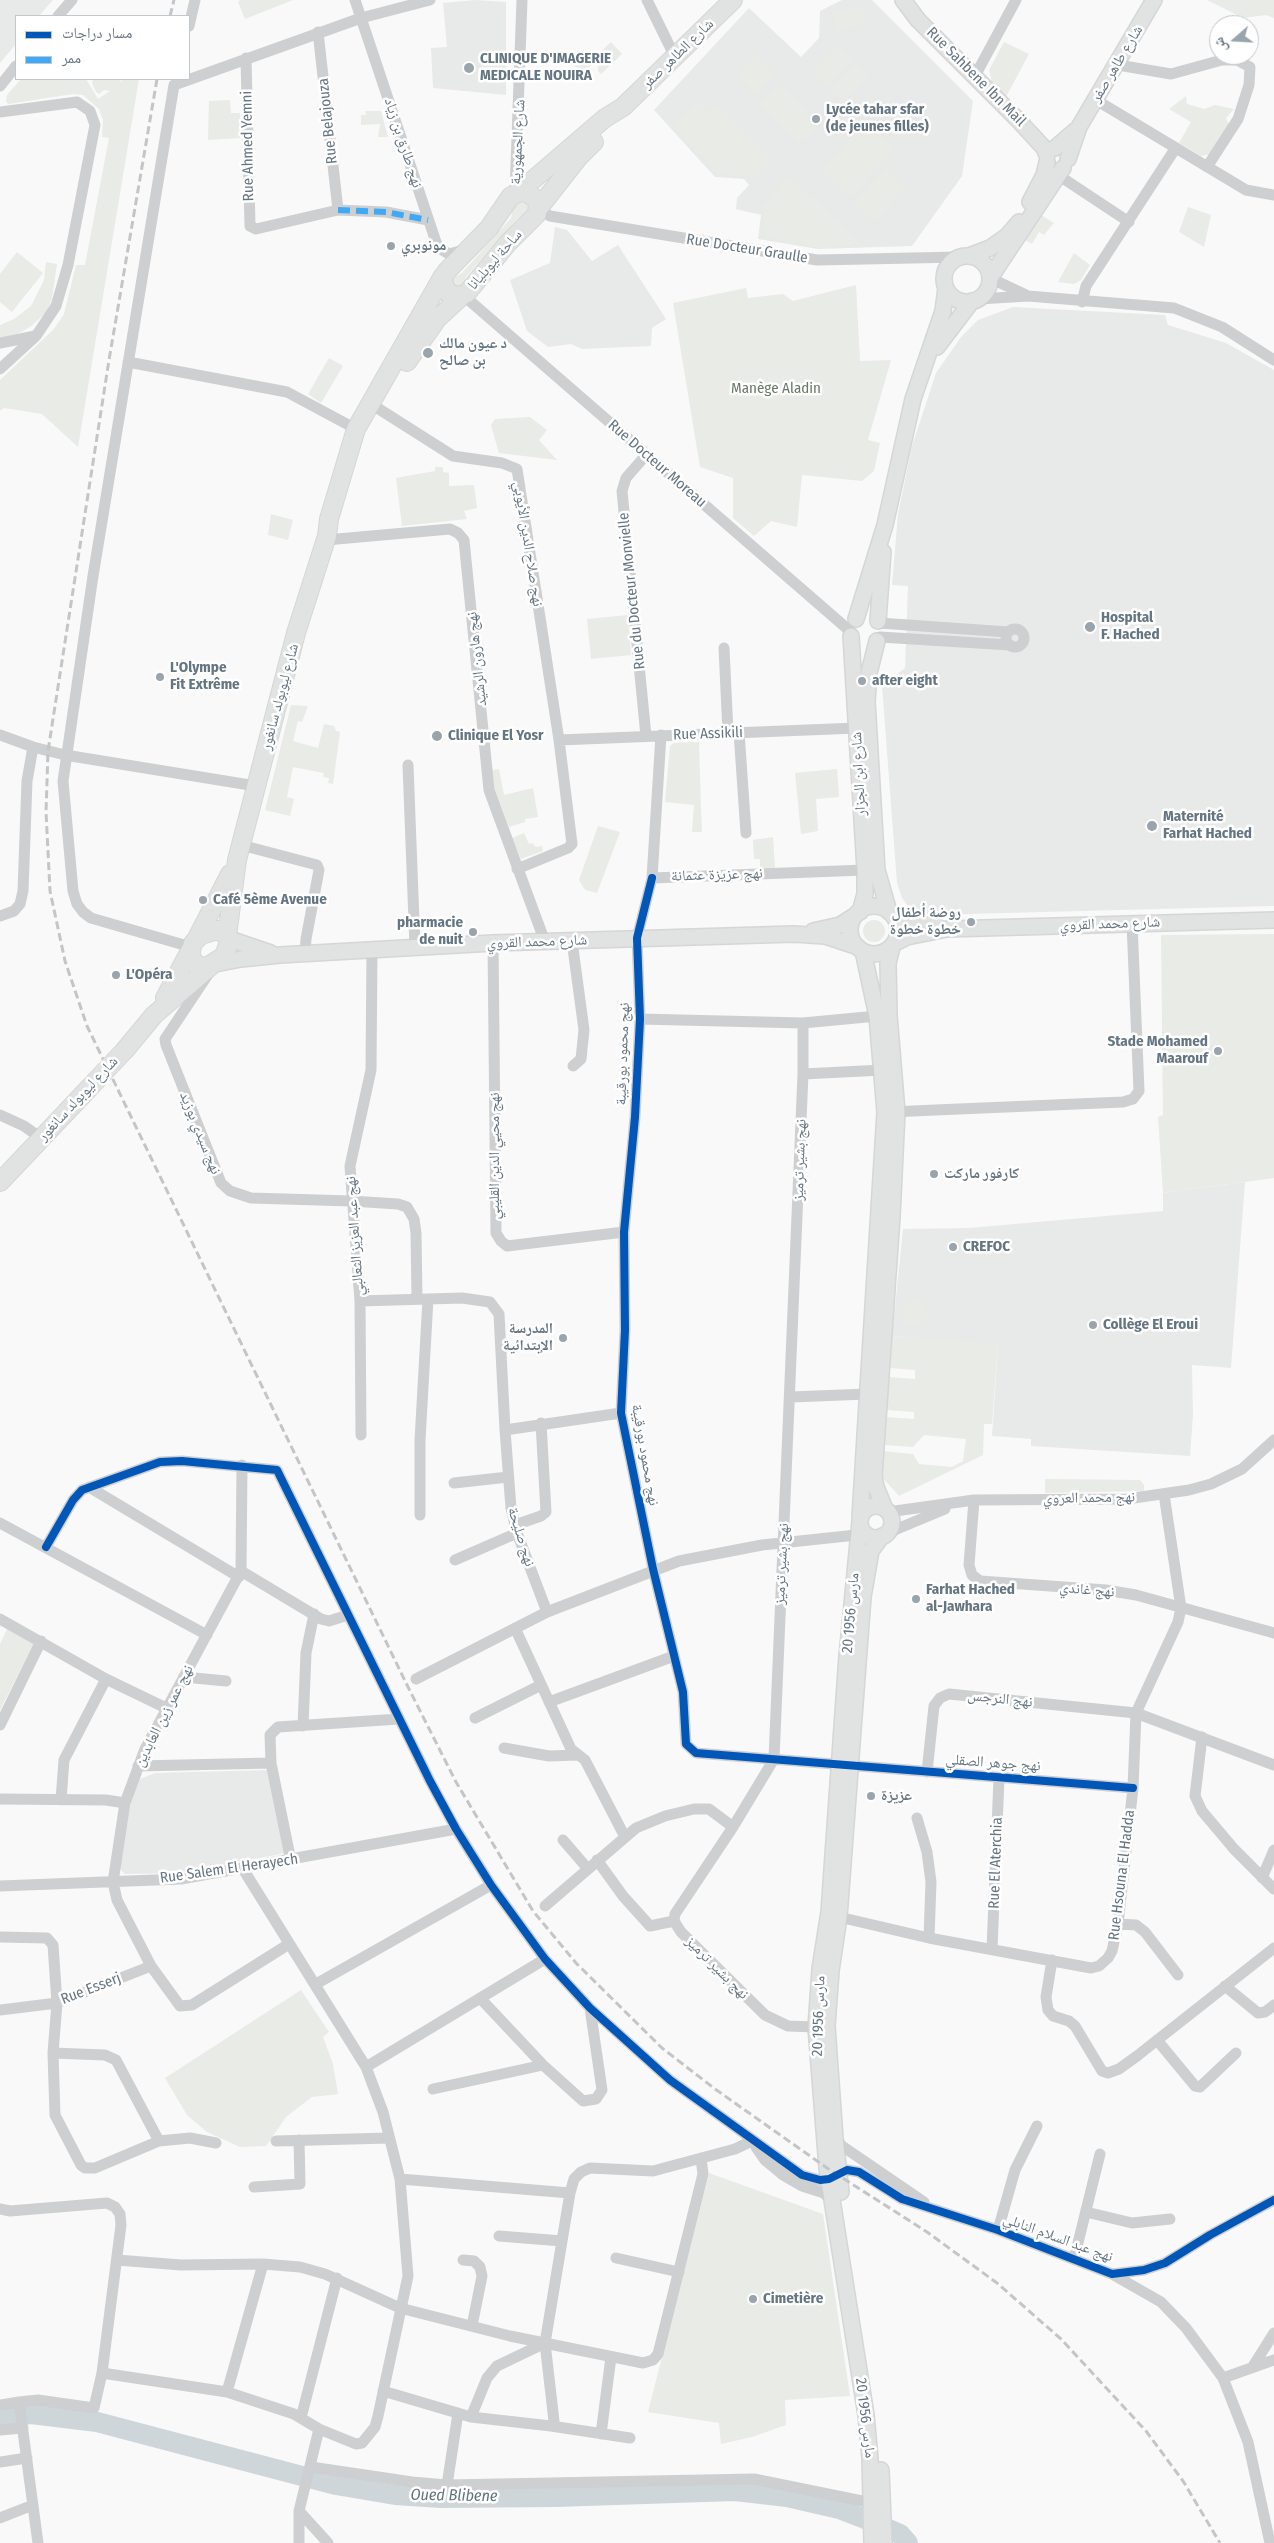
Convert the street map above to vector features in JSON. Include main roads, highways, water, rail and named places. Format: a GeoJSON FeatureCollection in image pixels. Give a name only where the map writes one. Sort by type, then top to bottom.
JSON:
{"type":"FeatureCollection","features":[{"type":"Feature","properties":{"kind":"main road","name":"شارع الطاهر صفر"},"geometry":{"type":"LineString","coordinates":[[538,209],[578,158],[610,125],[623,107],[733,0]]}},
{"type":"Feature","properties":{"kind":"main road","name":"Rue Sahbene Ibn Mail"},"geometry":{"type":"LineString","coordinates":[[903,0],[918,20],[975,76],[1049,155]]}},
{"type":"Feature","properties":{"kind":"main road","name":"شارع طاهر صفر"},"geometry":{"type":"LineString","coordinates":[[990,278],[1063,167],[1079,127],[1118,65],[1154,0]]}},
{"type":"Feature","properties":{"kind":"main road","name":"شارع الطاهر صفر"},"geometry":{"type":"LineString","coordinates":[[517,192],[605,118],[623,107]]}},
{"type":"Feature","properties":{"kind":"main road","name":"شارع طاهر صفر"},"geometry":{"type":"LineString","coordinates":[[965,256],[990,248],[1007,236],[1016,226],[1038,188],[1049,155],[1079,127]]}},
{"type":"Feature","properties":{"kind":"main road"},"geometry":{"type":"LineString","coordinates":[[1049,155],[1053,169],[1063,167]]}},
{"type":"Feature","properties":{"kind":"main road"},"geometry":{"type":"LineString","coordinates":[[517,192],[533,195],[538,209]]}},
{"type":"Feature","properties":{"kind":"main road","name":"ساحة ليوبليانا"},"geometry":{"type":"LineString","coordinates":[[517,192],[474,244],[443,276],[443,285],[448,293],[463,296],[536,214],[538,209]]}},
{"type":"Feature","properties":{"kind":"main road"},"geometry":{"type":"LineString","coordinates":[[965,256],[982,261],[990,278],[987,290],[976,300],[957,300],[946,288],[944,276],[950,264],[965,256]]}},
{"type":"Feature","properties":{"kind":"main road","name":"شارع ليوبولد سانغور"},"geometry":{"type":"LineString","coordinates":[[154,1015],[214,965],[227,951],[227,937],[239,852],[296,633],[327,538],[329,519],[356,429],[443,276]]}},
{"type":"Feature","properties":{"kind":"main road","name":"شارع ابن الجزار"},"geometry":{"type":"LineString","coordinates":[[858,913],[865,894],[865,870],[853,629],[885,525],[913,399],[943,311],[946,288]]}},
{"type":"Feature","properties":{"kind":"main road","name":"شارع ليوبولد سانغور"},"geometry":{"type":"LineString","coordinates":[[327,538],[338,522],[349,478],[379,409],[406,363],[437,319],[463,296]]}},
{"type":"Feature","properties":{"kind":"main road","name":"شارع ابن الجزار"},"geometry":{"type":"LineString","coordinates":[[928,358],[956,320],[976,300]]}},
{"type":"Feature","properties":{"kind":"main road","name":"شارع ابن الجزار"},"geometry":{"type":"LineString","coordinates":[[885,525],[879,631],[869,673],[867,701],[878,870],[891,914]]}},
{"type":"Feature","properties":{"kind":"main road"},"geometry":{"type":"LineString","coordinates":[[869,616],[879,631],[871,646],[863,646],[856,642],[853,629],[869,616]]}},
{"type":"Feature","properties":{"kind":"main road","name":"شارع ليوبولد سانغور"},"geometry":{"type":"LineString","coordinates":[[0,1182],[125,1050],[154,1015],[179,974],[239,852]]}},
{"type":"Feature","properties":{"kind":"main road","name":"شارع محمد القروي"},"geometry":{"type":"LineString","coordinates":[[794,934],[840,925],[858,913],[874,906],[908,922],[947,929]]}},
{"type":"Feature","properties":{"kind":"main road"},"geometry":{"type":"LineString","coordinates":[[858,913],[851,928],[854,942],[860,949],[877,1016],[883,1070],[891,1112]]}},
{"type":"Feature","properties":{"kind":"main road"},"geometry":{"type":"LineString","coordinates":[[887,1511],[871,1506],[861,1526],[874,1538],[884,1535],[892,1521],[876,1487],[874,1476],[892,1217],[888,963],[898,929],[891,914]]}},
{"type":"Feature","properties":{"kind":"main road","name":"شارع محمد القروي"},"geometry":{"type":"LineString","coordinates":[[214,965],[241,959],[280,955],[372,949],[493,943],[794,934],[825,936],[878,954],[907,937],[947,929],[1274,920]]}},
{"type":"Feature","properties":{"kind":"main road"},"geometry":{"type":"LineString","coordinates":[[214,965],[201,967],[196,965],[190,955],[193,945],[206,932],[218,930],[227,937]]}},
{"type":"Feature","properties":{"kind":"main road","name":"شارع محمد القروي"},"geometry":{"type":"LineString","coordinates":[[227,937],[280,955]]}},
{"type":"Feature","properties":{"kind":"main road","name":"20 مارس 1956"},"geometry":{"type":"LineString","coordinates":[[876,2508],[866,2415],[832,2201],[834,2138],[827,2026],[831,1971],[839,1917],[847,1656],[861,1526],[867,1394],[891,1112]]}},
{"type":"Feature","properties":{"kind":"main road","name":"20 مارس 1956"},"geometry":{"type":"LineString","coordinates":[[876,2508],[880,2454],[834,2177],[816,2056],[816,2027],[820,1969],[845,1766],[866,1569],[871,1551],[884,1535]]}},
{"type":"Feature","properties":{"kind":"main road"},"geometry":{"type":"LineString","coordinates":[[876,2508],[876,2542]]}},
{"type":"Feature","properties":{"kind":"waterway","name":"Oued Blibene"},"geometry":{"type":"LineString","coordinates":[[0,2418],[31,2414],[97,2422],[336,2485],[395,2495],[441,2498],[556,2497],[735,2491],[787,2497],[839,2509],[900,2534],[908,2543]]}},
{"type":"Feature","properties":{"kind":"railway"},"geometry":{"type":"LineString","coordinates":[[170,15],[174,0]]}},
{"type":"Feature","properties":{"kind":"railway"},"geometry":{"type":"LineString","coordinates":[[157,80],[109,360],[48,751],[46,812],[50,891],[65,961],[87,1026],[408,1687],[456,1782],[533,1911],[576,1963],[662,2048],[715,2089],[827,2168],[927,2232],[997,2283],[1061,2339],[1146,2431],[1183,2481],[1220,2543]]}},
{"type":"Feature","properties":{"kind":"place","name":"CLINIQUE D'IMAGERIE MEDICALE NOUIRA"},"geometry":{"type":"Point","coordinates":[469,68]}},
{"type":"Feature","properties":{"kind":"place","name":"Lycée tahar sfar (de jeunes filles)"},"geometry":{"type":"Point","coordinates":[816,119]}},
{"type":"Feature","properties":{"kind":"place","name":"مونوبري"},"geometry":{"type":"Point","coordinates":[391,246]}},
{"type":"Feature","properties":{"kind":"place","name":"د عيون مالك بن صالح"},"geometry":{"type":"Point","coordinates":[428,353]}},
{"type":"Feature","properties":{"kind":"place","name":"Hospital F. Hached"},"geometry":{"type":"Point","coordinates":[1090,627]}},
{"type":"Feature","properties":{"kind":"place","name":"L'Olympe Fit Extrême"},"geometry":{"type":"Point","coordinates":[160,677]}},
{"type":"Feature","properties":{"kind":"place","name":"after eight"},"geometry":{"type":"Point","coordinates":[862,681]}},
{"type":"Feature","properties":{"kind":"place","name":"Clinique El Yosr"},"geometry":{"type":"Point","coordinates":[437,736]}},
{"type":"Feature","properties":{"kind":"place","name":"Maternité Farhat Hached"},"geometry":{"type":"Point","coordinates":[1152,826]}},
{"type":"Feature","properties":{"kind":"place","name":"Café 5ème Avenue"},"geometry":{"type":"Point","coordinates":[203,900]}},
{"type":"Feature","properties":{"kind":"place","name":"روضة أطفال خطوة خطوة"},"geometry":{"type":"Point","coordinates":[971,922]}},
{"type":"Feature","properties":{"kind":"place","name":"pharmacie de nuit"},"geometry":{"type":"Point","coordinates":[473,932]}},
{"type":"Feature","properties":{"kind":"place","name":"L'Opéra"},"geometry":{"type":"Point","coordinates":[116,975]}},
{"type":"Feature","properties":{"kind":"place","name":"Stade Mohamed Maarouf"},"geometry":{"type":"Point","coordinates":[1218,1051]}},
{"type":"Feature","properties":{"kind":"place","name":"كارفور ماركت"},"geometry":{"type":"Point","coordinates":[934,1174]}},
{"type":"Feature","properties":{"kind":"place","name":"CREFOC"},"geometry":{"type":"Point","coordinates":[953,1247]}},
{"type":"Feature","properties":{"kind":"place","name":"Collège El Eroui"},"geometry":{"type":"Point","coordinates":[1093,1325]}},
{"type":"Feature","properties":{"kind":"place","name":"المدرسة الإبتدائية"},"geometry":{"type":"Point","coordinates":[563,1338]}},
{"type":"Feature","properties":{"kind":"place","name":"Farhat Hached al-Jawhara"},"geometry":{"type":"Point","coordinates":[916,1599]}},
{"type":"Feature","properties":{"kind":"place","name":"عزيزة"},"geometry":{"type":"Point","coordinates":[871,1796]}},
{"type":"Feature","properties":{"kind":"place","name":"Cimetière"},"geometry":{"type":"Point","coordinates":[753,2299]}},
{"type":"Feature","properties":{"kind":"park label","name":"Manège Aladin"},"geometry":{"type":"Point","coordinates":[776,389]}}]}
